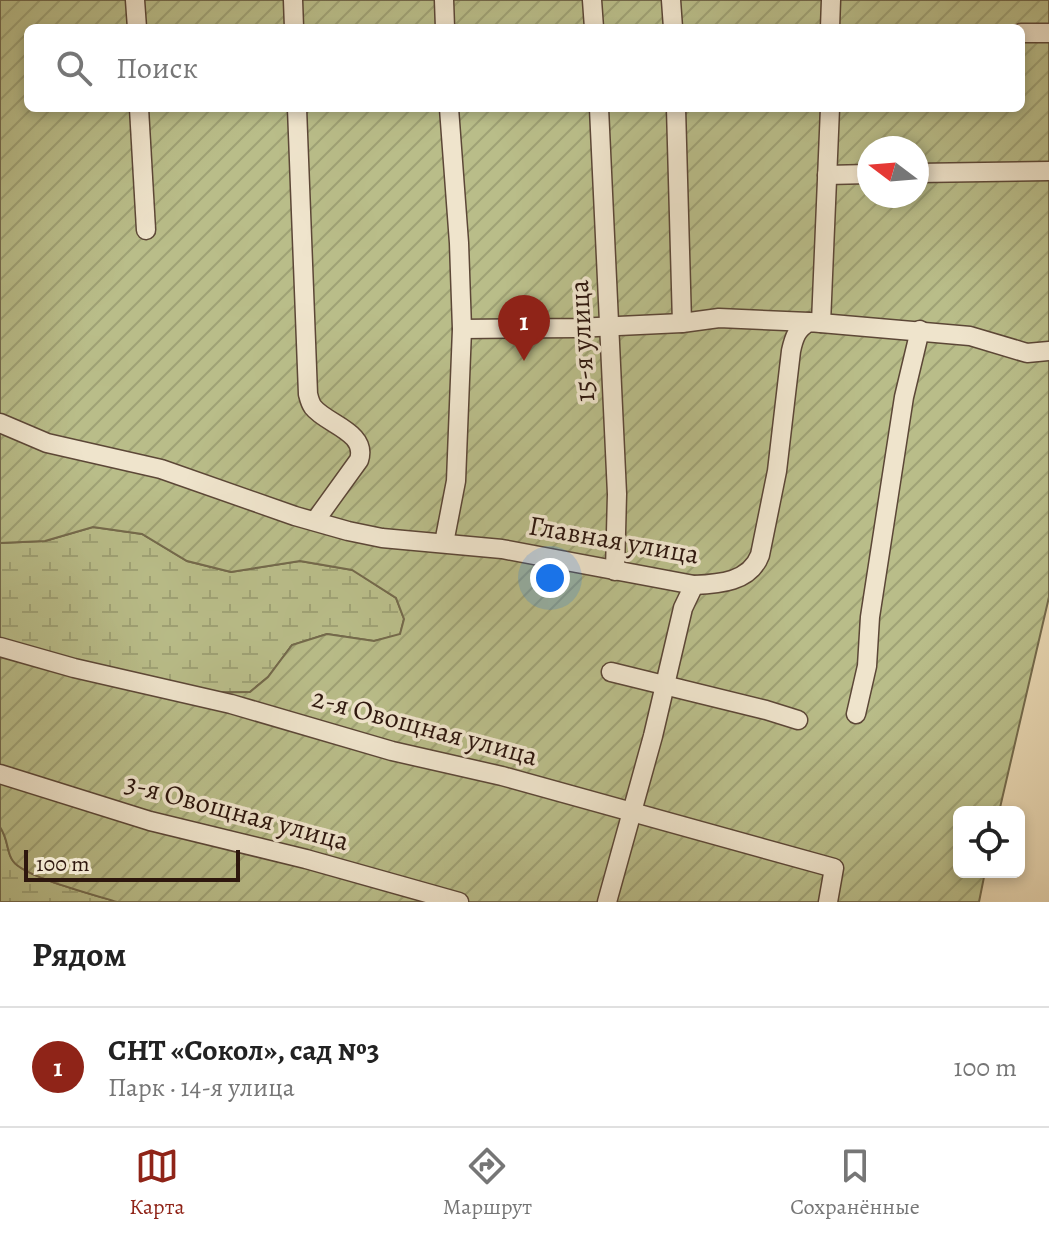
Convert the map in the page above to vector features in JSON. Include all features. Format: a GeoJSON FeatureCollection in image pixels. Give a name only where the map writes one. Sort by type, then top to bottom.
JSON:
{"type":"FeatureCollection","features":[{"type":"Feature","properties":{"kind":"street"},"geometry":{"type":"LineString","coordinates":[[135,0],[137,24]]}},
{"type":"Feature","properties":{"kind":"street"},"geometry":{"type":"LineString","coordinates":[[293,0],[294,24]]}},
{"type":"Feature","properties":{"kind":"street"},"geometry":{"type":"LineString","coordinates":[[444,0],[445,24]]}},
{"type":"Feature","properties":{"kind":"street"},"geometry":{"type":"LineString","coordinates":[[592,0],[594,24]]}},
{"type":"Feature","properties":{"kind":"street"},"geometry":{"type":"LineString","coordinates":[[671,0],[673,24]]}},
{"type":"Feature","properties":{"kind":"street"},"geometry":{"type":"LineString","coordinates":[[830,24],[831,0]]}},
{"type":"Feature","properties":{"kind":"street"},"geometry":{"type":"LineString","coordinates":[[1025,33],[1049,33]]}},
{"type":"Feature","properties":{"kind":"street"},"geometry":{"type":"LineString","coordinates":[[139,112],[146,230]]}},
{"type":"Feature","properties":{"kind":"street"},"geometry":{"type":"LineString","coordinates":[[297,112],[308,394],[313,407],[357,441],[361,452],[359,460],[315,521]]}},
{"type":"Feature","properties":{"kind":"street"},"geometry":{"type":"LineString","coordinates":[[444,543],[456,481],[462,329],[449,112]]}},
{"type":"Feature","properties":{"kind":"street","name":"15-я улица"},"geometry":{"type":"LineString","coordinates":[[599,112],[617,494],[615,571]]}},
{"type":"Feature","properties":{"kind":"street"},"geometry":{"type":"LineString","coordinates":[[676,112],[682,323]]}},
{"type":"Feature","properties":{"kind":"street"},"geometry":{"type":"LineString","coordinates":[[815,322],[830,112]]}},
{"type":"Feature","properties":{"kind":"street"},"geometry":{"type":"LineString","coordinates":[[929,173],[1049,171]]}},
{"type":"Feature","properties":{"kind":"street"},"geometry":{"type":"LineString","coordinates":[[827,175],[857,174]]}},
{"type":"Feature","properties":{"kind":"street"},"geometry":{"type":"LineString","coordinates":[[462,329],[682,323],[719,318],[920,330],[970,336],[1027,353],[1049,351]]}},
{"type":"Feature","properties":{"kind":"street","name":"Главная улица"},"geometry":{"type":"LineString","coordinates":[[0,423],[47,443],[161,469],[315,521],[382,538],[502,549],[694,585],[712,585],[737,579],[756,565],[777,471],[794,337],[801,327],[815,322]]}},
{"type":"Feature","properties":{"kind":"street"},"geometry":{"type":"LineString","coordinates":[[856,714],[867,666],[870,617],[904,397],[920,330]]}},
{"type":"Feature","properties":{"kind":"street"},"geometry":{"type":"LineString","coordinates":[[607,902],[683,608],[694,585]]}},
{"type":"Feature","properties":{"kind":"street","name":"2-я Овощная улица"},"geometry":{"type":"LineString","coordinates":[[0,647],[74,668],[231,704],[392,751],[502,776],[834,868],[828,902]]}},
{"type":"Feature","properties":{"kind":"street"},"geometry":{"type":"LineString","coordinates":[[611,672],[798,720]]}},
{"type":"Feature","properties":{"kind":"street","name":"3-я Овощная улица"},"geometry":{"type":"LineString","coordinates":[[0,774],[150,821],[306,859],[459,902]]}},
{"type":"Feature","properties":{"kind":"green space"},"geometry":{"type":"Polygon","coordinates":[[[0,0],[1049,0],[1049,597],[1000,806],[953,806],[953,878],[984,878],[979,902],[117,902],[45,879],[13,861],[0,827],[0,641],[174,693],[250,692],[268,677],[292,645],[327,634],[374,641],[400,634],[404,619],[396,598],[352,570],[300,561],[231,572],[187,561],[142,534],[93,527],[45,541],[0,543],[0,0]]]}},
{"type":"Feature","properties":{"kind":"green space"},"geometry":{"type":"Polygon","coordinates":[[[93,527],[142,534],[187,561],[231,572],[300,561],[353,570],[396,598],[404,619],[400,635],[374,641],[327,634],[292,645],[268,677],[250,692],[174,693],[0,641],[0,543],[45,541],[93,527]]]}},
{"type":"Feature","properties":{"kind":"green space"},"geometry":{"type":"Polygon","coordinates":[[[0,827],[13,861],[20,867],[45,879],[117,902],[0,902],[0,827]]]}},
{"type":"Feature","properties":{"kind":"place","name":"СНТ «Сокол», сад №3"},"geometry":{"type":"Point","coordinates":[524,361]}}]}
